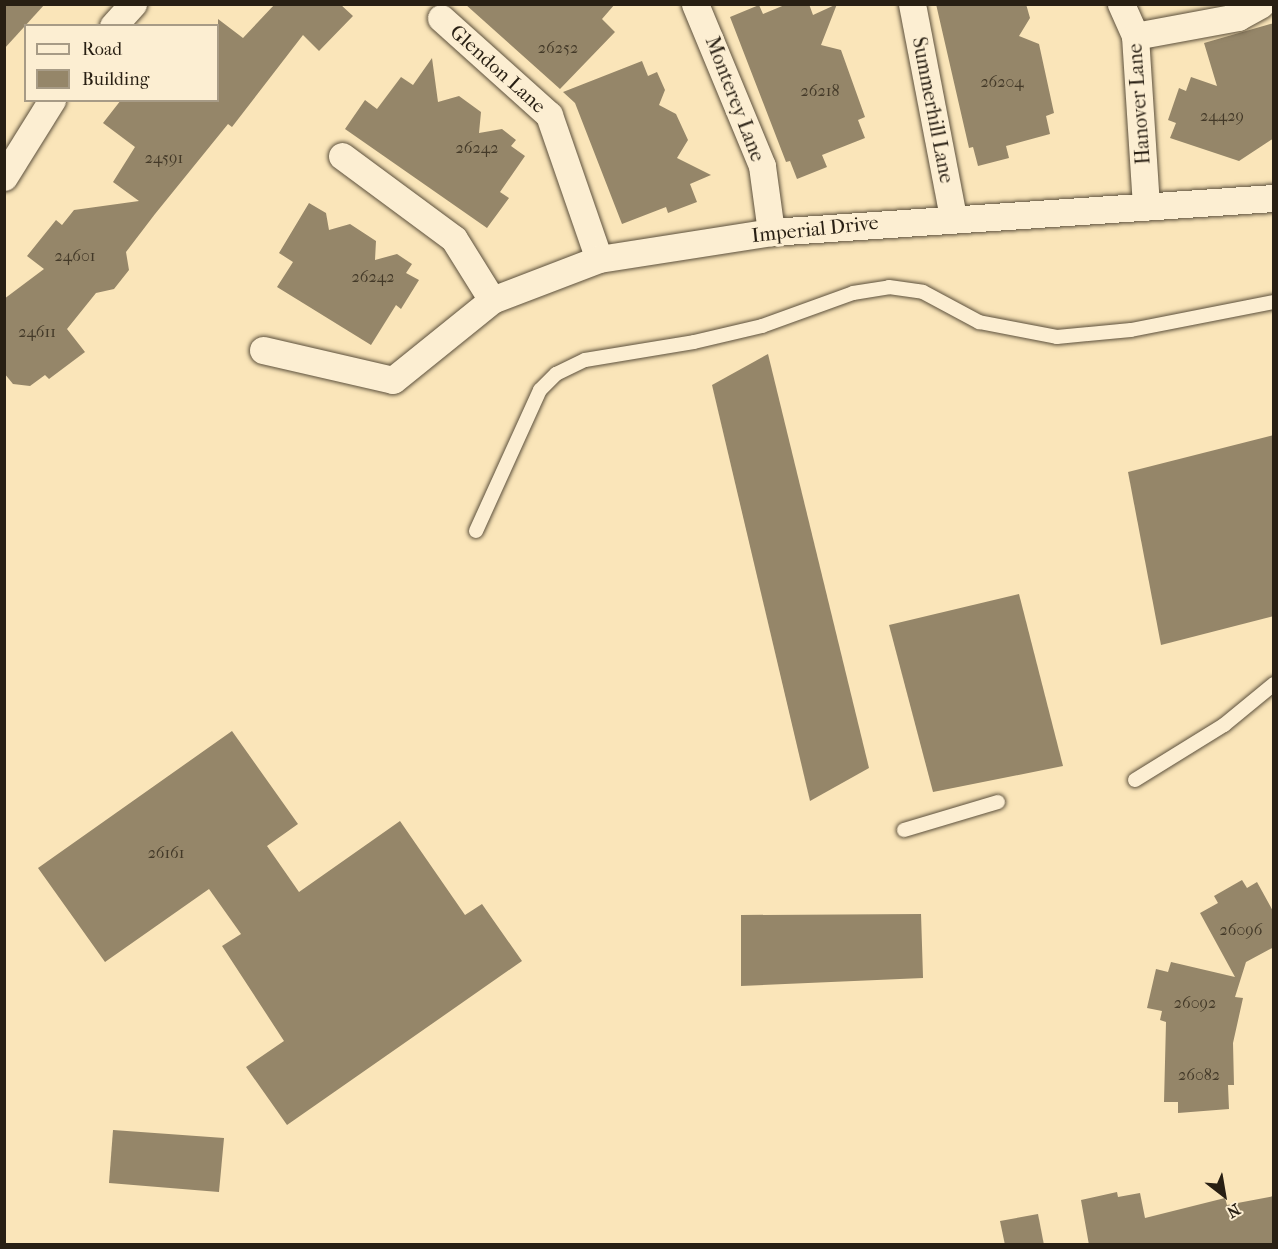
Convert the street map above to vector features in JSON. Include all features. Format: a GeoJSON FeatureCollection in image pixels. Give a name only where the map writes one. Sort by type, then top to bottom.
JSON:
{"type":"FeatureCollection","features":[{"type":"Feature","properties":{"kind":"street"},"geometry":{"type":"LineString","coordinates":[[115,24],[133,4]]}},
{"type":"Feature","properties":{"kind":"street","name":"Monterey Lane"},"geometry":{"type":"LineString","coordinates":[[695,4],[762,166],[771,232]]}},
{"type":"Feature","properties":{"kind":"street","name":"Summerhill Lane"},"geometry":{"type":"LineString","coordinates":[[912,4],[953,217]]}},
{"type":"Feature","properties":{"kind":"street","name":"Hanover Lane"},"geometry":{"type":"LineString","coordinates":[[1120,4],[1135,36],[1146,207]]}},
{"type":"Feature","properties":{"kind":"street"},"geometry":{"type":"LineString","coordinates":[[1135,36],[1238,17],[1261,4]]}},
{"type":"Feature","properties":{"kind":"street","name":"Glendon Lane"},"geometry":{"type":"LineString","coordinates":[[441,18],[549,115],[599,259]]}},
{"type":"Feature","properties":{"kind":"street"},"geometry":{"type":"LineString","coordinates":[[4,177],[51,102]]}},
{"type":"Feature","properties":{"kind":"street"},"geometry":{"type":"LineString","coordinates":[[342,156],[454,239],[492,300]]}},
{"type":"Feature","properties":{"kind":"street","name":"Imperial Drive"},"geometry":{"type":"LineString","coordinates":[[263,350],[393,380],[492,300],[599,259],[771,232],[953,217],[1274,198]]}},
{"type":"Feature","properties":{"kind":"lane"},"geometry":{"type":"LineString","coordinates":[[476,531],[540,390],[556,374],[585,360],[717,337],[853,293],[889,286],[923,292],[979,322],[1057,337],[1131,330],[1274,302]]}},
{"type":"Feature","properties":{"kind":"lane"},"geometry":{"type":"LineString","coordinates":[[1135,780],[1224,725],[1274,684]]}},
{"type":"Feature","properties":{"kind":"lane"},"geometry":{"type":"LineString","coordinates":[[904,830],[998,802]]}},
{"type":"Feature","properties":{"kind":"building"},"geometry":{"type":"Polygon","coordinates":[[[4,4],[45,4],[27,24],[24,24],[24,27],[4,49],[4,4]]]}},
{"type":"Feature","properties":{"kind":"building"},"geometry":{"type":"Polygon","coordinates":[[[275,4],[340,4],[353,16],[319,51],[303,35],[232,127],[228,124],[155,214],[126,252],[129,270],[114,289],[96,293],[67,329],[85,352],[49,379],[45,375],[30,386],[13,384],[4,373],[4,299],[44,269],[27,256],[56,220],[62,225],[74,210],[139,201],[113,182],[135,147],[103,123],[119,102],[219,102],[218,19],[243,38],[275,4]]]}},
{"type":"Feature","properties":{"kind":"building"},"geometry":{"type":"Polygon","coordinates":[[[465,4],[615,4],[602,19],[615,32],[560,89],[465,4]]]}},
{"type":"Feature","properties":{"kind":"building"},"geometry":{"type":"Polygon","coordinates":[[[787,4],[809,4],[813,15],[837,4],[821,45],[841,50],[865,117],[858,120],[865,138],[822,155],[827,167],[797,179],[790,161],[786,162],[730,17],[759,5],[763,14],[787,4]]]}},
{"type":"Feature","properties":{"kind":"building"},"geometry":{"type":"Polygon","coordinates":[[[936,4],[1026,4],[1030,18],[1019,36],[1039,44],[1054,113],[1046,116],[1050,134],[1006,146],[1009,158],[978,166],[973,147],[969,148],[936,4]]]}},
{"type":"Feature","properties":{"kind":"building"},"geometry":{"type":"Polygon","coordinates":[[[1274,23],[1274,138],[1239,161],[1170,138],[1176,123],[1168,120],[1179,88],[1186,91],[1191,77],[1217,86],[1204,43],[1274,23]]]}},
{"type":"Feature","properties":{"kind":"building"},"geometry":{"type":"Polygon","coordinates":[[[432,58],[438,102],[459,96],[481,112],[479,133],[502,129],[516,140],[511,146],[525,156],[500,192],[509,198],[487,228],[345,129],[365,100],[377,109],[401,77],[413,85],[432,58]]]}},
{"type":"Feature","properties":{"kind":"building"},"geometry":{"type":"Polygon","coordinates":[[[642,61],[648,76],[657,72],[665,90],[659,105],[676,114],[688,140],[677,158],[711,175],[690,184],[697,202],[668,213],[666,207],[622,224],[575,103],[563,92],[642,61]]]}},
{"type":"Feature","properties":{"kind":"building"},"geometry":{"type":"Polygon","coordinates":[[[309,203],[326,213],[329,230],[350,224],[376,241],[375,260],[397,254],[412,264],[406,273],[419,280],[401,309],[396,305],[371,345],[277,287],[293,262],[279,253],[309,203]]]}},
{"type":"Feature","properties":{"kind":"building"},"geometry":{"type":"Polygon","coordinates":[[[768,354],[869,768],[810,801],[712,385],[768,354]]]}},
{"type":"Feature","properties":{"kind":"building"},"geometry":{"type":"Polygon","coordinates":[[[1274,435],[1274,616],[1161,645],[1128,472],[1274,435]]]}},
{"type":"Feature","properties":{"kind":"building"},"geometry":{"type":"Polygon","coordinates":[[[1019,594],[1063,766],[933,792],[889,625],[1019,594]]]}},
{"type":"Feature","properties":{"kind":"building"},"geometry":{"type":"Polygon","coordinates":[[[232,731],[298,824],[267,846],[299,892],[400,821],[465,915],[482,904],[522,961],[287,1125],[246,1067],[284,1041],[222,946],[241,934],[209,889],[105,962],[38,868],[232,731]]]}},
{"type":"Feature","properties":{"kind":"building"},"geometry":{"type":"Polygon","coordinates":[[[1242,880],[1247,888],[1257,882],[1274,913],[1274,947],[1246,962],[1235,997],[1243,998],[1233,1043],[1234,1085],[1228,1085],[1229,1109],[1178,1113],[1178,1102],[1164,1102],[1166,1022],[1160,1020],[1162,1011],[1147,1008],[1156,969],[1168,972],[1171,962],[1235,977],[1200,913],[1218,903],[1214,896],[1242,880]]]}},
{"type":"Feature","properties":{"kind":"building"},"geometry":{"type":"Polygon","coordinates":[[[921,914],[923,978],[741,986],[741,915],[921,914]]]}},
{"type":"Feature","properties":{"kind":"building"},"geometry":{"type":"Polygon","coordinates":[[[113,1130],[224,1138],[219,1192],[109,1183],[113,1130]]]}},
{"type":"Feature","properties":{"kind":"building"},"geometry":{"type":"Polygon","coordinates":[[[1117,1192],[1118,1197],[1140,1193],[1145,1218],[1225,1198],[1227,1205],[1274,1196],[1274,1245],[1089,1245],[1081,1200],[1117,1192]]]}},
{"type":"Feature","properties":{"kind":"building"},"geometry":{"type":"Polygon","coordinates":[[[1038,1214],[1044,1245],[1005,1245],[1000,1221],[1038,1214]]]}}]}
